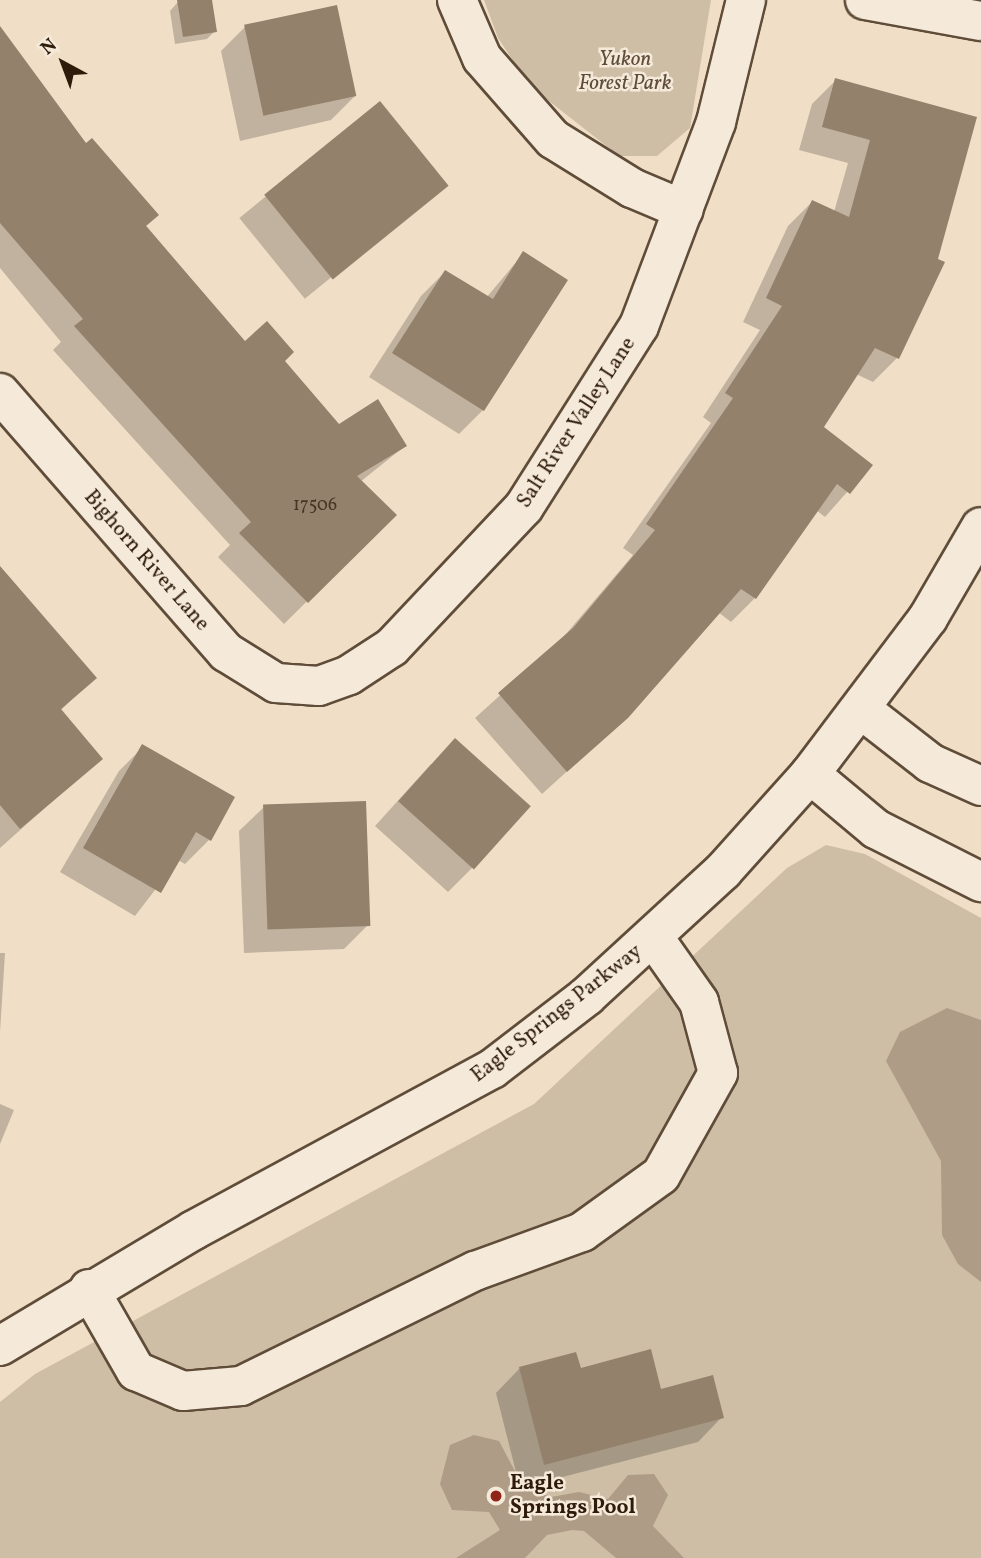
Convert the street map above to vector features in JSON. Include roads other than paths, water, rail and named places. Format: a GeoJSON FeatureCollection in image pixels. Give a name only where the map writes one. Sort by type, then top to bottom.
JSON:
{"type":"FeatureCollection","features":[{"type":"Feature","properties":{"kind":"street"},"geometry":{"type":"LineString","coordinates":[[457,0],[482,58],[553,139],[632,188],[684,209]]}},
{"type":"Feature","properties":{"kind":"street","name":"Salt River Valley Lane"},"geometry":{"type":"LineString","coordinates":[[319,686],[392,647],[524,507],[639,326],[716,121],[746,0]]}},
{"type":"Feature","properties":{"kind":"street"},"geometry":{"type":"LineString","coordinates":[[865,0],[981,21]]}},
{"type":"Feature","properties":{"kind":"street","name":"Bighorn River Lane"},"geometry":{"type":"LineString","coordinates":[[0,393],[226,652],[276,683],[319,686]]}},
{"type":"Feature","properties":{"kind":"street","name":"Eagle Springs Parkway"},"geometry":{"type":"LineString","coordinates":[[0,1346],[89,1289],[492,1069],[654,938],[810,774],[862,710],[928,618],[981,527]]}},
{"type":"Feature","properties":{"kind":"street"},"geometry":{"type":"LineString","coordinates":[[862,710],[930,763],[981,786]]}},
{"type":"Feature","properties":{"kind":"street"},"geometry":{"type":"LineString","coordinates":[[810,774],[876,829],[981,882]]}},
{"type":"Feature","properties":{"kind":"street"},"geometry":{"type":"LineString","coordinates":[[89,1289],[136,1371],[183,1391],[241,1386],[475,1271],[583,1232],[661,1175],[718,1073],[699,1002],[654,938]]}},
{"type":"Feature","properties":{"kind":"place","name":"Eagle Springs Pool"},"geometry":{"type":"Point","coordinates":[496,1496]}},
{"type":"Feature","properties":{"kind":"park label","name":"Yukon Forest Park"},"geometry":{"type":"Point","coordinates":[625,72]}}]}
